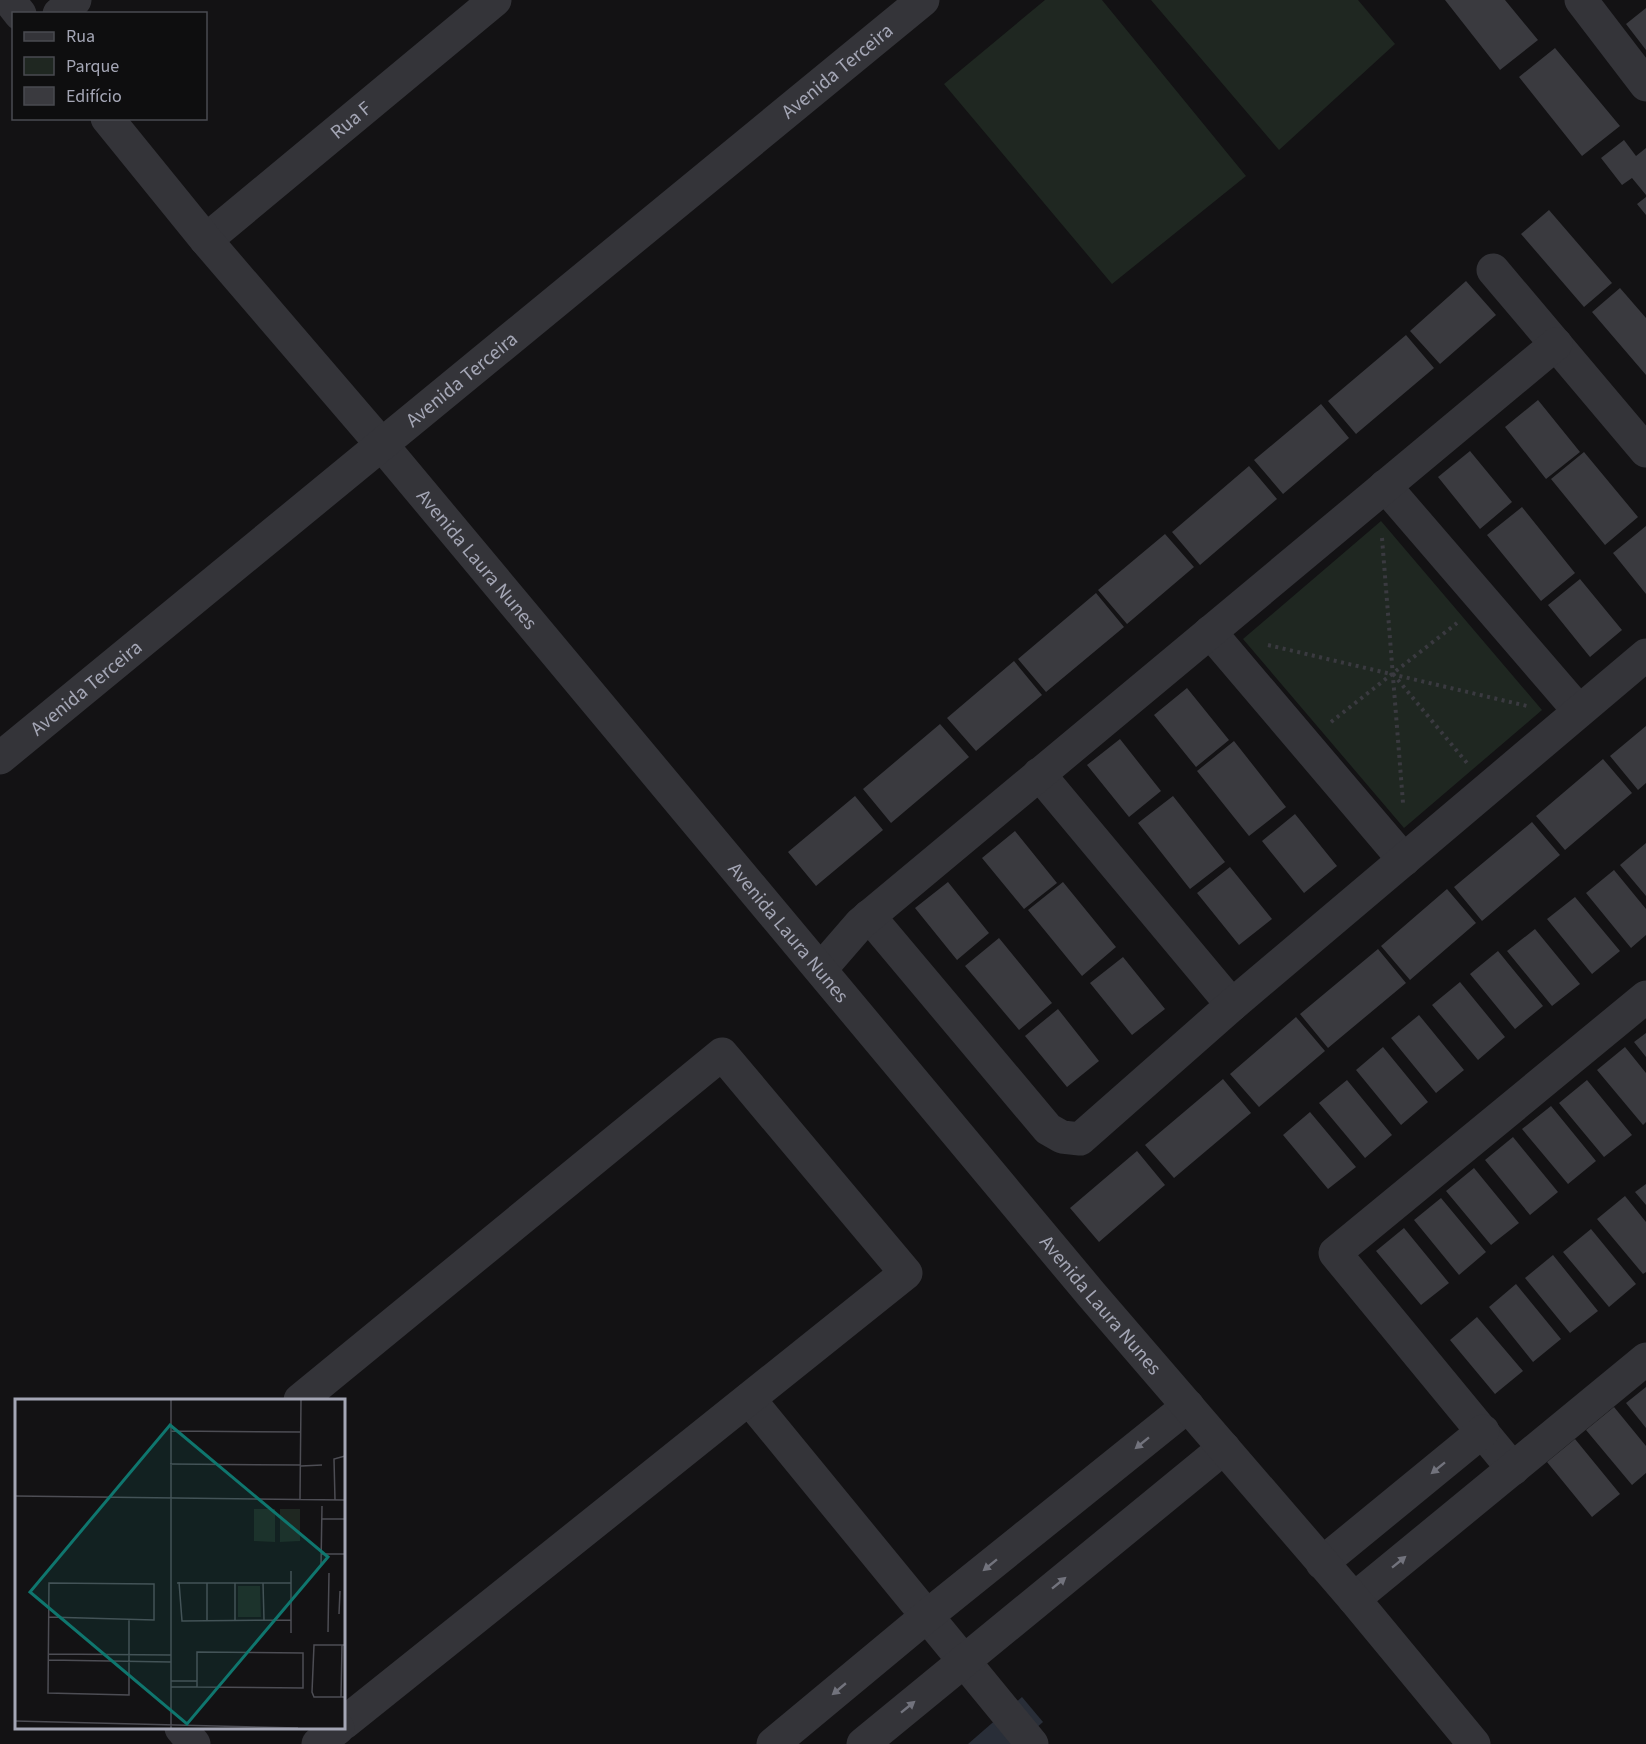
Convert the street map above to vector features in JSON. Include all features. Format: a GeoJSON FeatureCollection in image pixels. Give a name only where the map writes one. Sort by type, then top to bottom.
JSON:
{"type":"FeatureCollection","features":[{"type":"Feature","properties":{"kind":"street"},"geometry":{"type":"LineString","coordinates":[[9,0],[18,12]]}},
{"type":"Feature","properties":{"kind":"street"},"geometry":{"type":"LineString","coordinates":[[61,12],[75,0]]}},
{"type":"Feature","properties":{"kind":"street","name":"Rua F"},"geometry":{"type":"LineString","coordinates":[[206,240],[495,0]]}},
{"type":"Feature","properties":{"kind":"street","name":"Avenida Terceira"},"geometry":{"type":"LineString","coordinates":[[0,758],[923,0]]}},
{"type":"Feature","properties":{"kind":"street"},"geometry":{"type":"LineString","coordinates":[[1592,4],[1646,85]]}},
{"type":"Feature","properties":{"kind":"street","name":"Avenida Laura Nunes"},"geometry":{"type":"LineString","coordinates":[[109,120],[206,240],[382,445],[1091,1294],[1353,1599],[1474,1744]]}},
{"type":"Feature","properties":{"kind":"street"},"geometry":{"type":"LineString","coordinates":[[1493,270],[1646,451]]}},
{"type":"Feature","properties":{"kind":"street"},"geometry":{"type":"LineString","coordinates":[[821,969],[868,916],[1556,344]]}},
{"type":"Feature","properties":{"kind":"street"},"geometry":{"type":"LineString","coordinates":[[1385,486],[1579,711]]}},
{"type":"Feature","properties":{"kind":"street"},"geometry":{"type":"LineString","coordinates":[[1210,632],[1404,860]]}},
{"type":"Feature","properties":{"kind":"street"},"geometry":{"type":"LineString","coordinates":[[868,916],[1048,1129],[1062,1137],[1080,1139],[1232,1005],[1646,655]]}},
{"type":"Feature","properties":{"kind":"street"},"geometry":{"type":"LineString","coordinates":[[1039,774],[1232,1005]]}},
{"type":"Feature","properties":{"kind":"street"},"geometry":{"type":"LineString","coordinates":[[1513,1469],[1335,1252],[1646,997]]}},
{"type":"Feature","properties":{"kind":"street"},"geometry":{"type":"LineString","coordinates":[[302,1399],[722,1054],[906,1273],[345,1722]]}},
{"type":"Feature","properties":{"kind":"street"},"geometry":{"type":"LineString","coordinates":[[1353,1599],[1646,1359]]}},
{"type":"Feature","properties":{"kind":"street"},"geometry":{"type":"LineString","coordinates":[[748,1399],[1032,1744]]}},
{"type":"Feature","properties":{"kind":"street"},"geometry":{"type":"LineString","coordinates":[[773,1744],[927,1616],[1188,1406]]}},
{"type":"Feature","properties":{"kind":"street"},"geometry":{"type":"LineString","coordinates":[[1322,1563],[1483,1431]]}},
{"type":"Feature","properties":{"kind":"street"},"geometry":{"type":"LineString","coordinates":[[863,1744],[1224,1448]]}},
{"type":"Feature","properties":{"kind":"street"},"geometry":{"type":"LineString","coordinates":[[182,1729],[194,1744]]}},
{"type":"Feature","properties":{"kind":"street"},"geometry":{"type":"LineString","coordinates":[[318,1744],[337,1729]]}},
{"type":"Feature","properties":{"kind":"path"},"geometry":{"type":"LineString","coordinates":[[1382,533],[1403,804]]}},
{"type":"Feature","properties":{"kind":"path"},"geometry":{"type":"LineString","coordinates":[[1330,723],[1464,618]]}},
{"type":"Feature","properties":{"kind":"path"},"geometry":{"type":"LineString","coordinates":[[1266,645],[1531,707]]}},
{"type":"Feature","properties":{"kind":"path"},"geometry":{"type":"LineString","coordinates":[[1392,674],[1472,769]]}},
{"type":"Feature","properties":{"kind":"green space"},"geometry":{"type":"Polygon","coordinates":[[[1045,0],[1102,0],[1246,176],[1112,284],[944,84],[1045,0]]]}},
{"type":"Feature","properties":{"kind":"green space"},"geometry":{"type":"Polygon","coordinates":[[[1151,0],[1358,0],[1395,44],[1279,150],[1151,0]]]}},
{"type":"Feature","properties":{"kind":"green space"},"geometry":{"type":"Polygon","coordinates":[[[1381,521],[1542,710],[1404,828],[1243,639],[1381,521]]]}},
{"type":"Feature","properties":{"kind":"shaded area"},"geometry":{"type":"Polygon","coordinates":[[[1022,1697],[1043,1722],[1018,1744],[968,1744],[1022,1697]]]}},
{"type":"Feature","properties":{"kind":"building"},"geometry":{"type":"Polygon","coordinates":[[[1445,0],[1505,0],[1538,40],[1500,70],[1445,0]]]}},
{"type":"Feature","properties":{"kind":"building"},"geometry":{"type":"Polygon","coordinates":[[[1646,8],[1646,50],[1626,24],[1646,8]]]}},
{"type":"Feature","properties":{"kind":"building"},"geometry":{"type":"Polygon","coordinates":[[[1555,48],[1620,126],[1582,156],[1519,77],[1555,48]]]}},
{"type":"Feature","properties":{"kind":"building"},"geometry":{"type":"Polygon","coordinates":[[[1624,140],[1636,156],[1646,148],[1646,195],[1632,178],[1622,185],[1601,158],[1624,140]]]}},
{"type":"Feature","properties":{"kind":"building"},"geometry":{"type":"Polygon","coordinates":[[[1646,197],[1646,215],[1637,204],[1646,197]]]}},
{"type":"Feature","properties":{"kind":"building"},"geometry":{"type":"Polygon","coordinates":[[[1549,210],[1612,283],[1584,307],[1521,234],[1549,210]]]}},
{"type":"Feature","properties":{"kind":"building"},"geometry":{"type":"Polygon","coordinates":[[[1466,281],[1496,315],[1440,364],[1410,331],[1466,281]]]}},
{"type":"Feature","properties":{"kind":"building"},"geometry":{"type":"Polygon","coordinates":[[[1620,288],[1646,318],[1646,375],[1592,312],[1620,288]]]}},
{"type":"Feature","properties":{"kind":"building"},"geometry":{"type":"Polygon","coordinates":[[[1406,335],[1434,368],[1356,434],[1328,401],[1406,335]]]}},
{"type":"Feature","properties":{"kind":"building"},"geometry":{"type":"Polygon","coordinates":[[[1538,400],[1580,452],[1546,479],[1505,427],[1538,400]]]}},
{"type":"Feature","properties":{"kind":"building"},"geometry":{"type":"Polygon","coordinates":[[[1321,404],[1349,438],[1283,494],[1254,460],[1321,404]]]}},
{"type":"Feature","properties":{"kind":"building"},"geometry":{"type":"Polygon","coordinates":[[[1470,451],[1512,502],[1480,529],[1438,477],[1470,451]]]}},
{"type":"Feature","properties":{"kind":"building"},"geometry":{"type":"Polygon","coordinates":[[[1584,452],[1638,517],[1605,545],[1551,479],[1584,452]]]}},
{"type":"Feature","properties":{"kind":"building"},"geometry":{"type":"Polygon","coordinates":[[[1249,466],[1277,499],[1200,565],[1172,532],[1249,466]]]}},
{"type":"Feature","properties":{"kind":"building"},"geometry":{"type":"Polygon","coordinates":[[[1522,507],[1575,573],[1541,601],[1487,535],[1522,507]]]}},
{"type":"Feature","properties":{"kind":"building"},"geometry":{"type":"Polygon","coordinates":[[[1646,526],[1646,594],[1613,553],[1646,526]]]}},
{"type":"Feature","properties":{"kind":"building"},"geometry":{"type":"Polygon","coordinates":[[[1165,534],[1194,567],[1127,624],[1098,590],[1165,534]]]}},
{"type":"Feature","properties":{"kind":"building"},"geometry":{"type":"Polygon","coordinates":[[[1580,579],[1622,630],[1590,657],[1548,605],[1580,579]]]}},
{"type":"Feature","properties":{"kind":"building"},"geometry":{"type":"Polygon","coordinates":[[[1096,593],[1124,627],[1046,692],[1018,659],[1096,593]]]}},
{"type":"Feature","properties":{"kind":"building"},"geometry":{"type":"Polygon","coordinates":[[[1014,661],[1042,695],[976,751],[947,718],[1014,661]]]}},
{"type":"Feature","properties":{"kind":"building"},"geometry":{"type":"Polygon","coordinates":[[[1187,688],[1229,740],[1196,767],[1154,715],[1187,688]]]}},
{"type":"Feature","properties":{"kind":"building"},"geometry":{"type":"Polygon","coordinates":[[[940,724],[969,757],[891,823],[863,789],[940,724]]]}},
{"type":"Feature","properties":{"kind":"building"},"geometry":{"type":"Polygon","coordinates":[[[1646,726],[1646,783],[1638,790],[1610,756],[1646,726]]]}},
{"type":"Feature","properties":{"kind":"building"},"geometry":{"type":"Polygon","coordinates":[[[1120,739],[1161,791],[1129,817],[1087,765],[1120,739]]]}},
{"type":"Feature","properties":{"kind":"building"},"geometry":{"type":"Polygon","coordinates":[[[1234,741],[1286,807],[1249,836],[1197,771],[1234,741]]]}},
{"type":"Feature","properties":{"kind":"building"},"geometry":{"type":"Polygon","coordinates":[[[1603,759],[1632,793],[1565,850],[1536,816],[1603,759]]]}},
{"type":"Feature","properties":{"kind":"building"},"geometry":{"type":"Polygon","coordinates":[[[855,796],[883,830],[816,886],[788,852],[855,796]]]}},
{"type":"Feature","properties":{"kind":"building"},"geometry":{"type":"Polygon","coordinates":[[[1173,796],[1225,862],[1190,889],[1138,823],[1173,796]]]}},
{"type":"Feature","properties":{"kind":"building"},"geometry":{"type":"Polygon","coordinates":[[[1295,814],[1337,866],[1304,893],[1262,841],[1295,814]]]}},
{"type":"Feature","properties":{"kind":"building"},"geometry":{"type":"Polygon","coordinates":[[[1532,822],[1560,855],[1482,921],[1454,887],[1532,822]]]}},
{"type":"Feature","properties":{"kind":"building"},"geometry":{"type":"Polygon","coordinates":[[[1015,831],[1057,883],[1024,909],[982,858],[1015,831]]]}},
{"type":"Feature","properties":{"kind":"building"},"geometry":{"type":"Polygon","coordinates":[[[1646,843],[1646,896],[1620,865],[1646,843]]]}},
{"type":"Feature","properties":{"kind":"building"},"geometry":{"type":"Polygon","coordinates":[[[1230,867],[1272,919],[1239,945],[1197,893],[1230,867]]]}},
{"type":"Feature","properties":{"kind":"building"},"geometry":{"type":"Polygon","coordinates":[[[1614,870],[1646,909],[1646,935],[1631,948],[1586,893],[1614,870]]]}},
{"type":"Feature","properties":{"kind":"building"},"geometry":{"type":"Polygon","coordinates":[[[948,882],[989,933],[957,960],[915,908],[948,882]]]}},
{"type":"Feature","properties":{"kind":"building"},"geometry":{"type":"Polygon","coordinates":[[[1063,882],[1116,947],[1082,976],[1028,910],[1063,882]]]}},
{"type":"Feature","properties":{"kind":"building"},"geometry":{"type":"Polygon","coordinates":[[[1447,889],[1476,923],[1410,980],[1381,946],[1447,889]]]}},
{"type":"Feature","properties":{"kind":"building"},"geometry":{"type":"Polygon","coordinates":[[[1575,897],[1620,951],[1592,974],[1547,919],[1575,897]]]}},
{"type":"Feature","properties":{"kind":"building"},"geometry":{"type":"Polygon","coordinates":[[[1535,929],[1580,984],[1552,1006],[1507,951],[1535,929]]]}},
{"type":"Feature","properties":{"kind":"building"},"geometry":{"type":"Polygon","coordinates":[[[999,938],[1052,1003],[1019,1030],[965,966],[999,938]]]}},
{"type":"Feature","properties":{"kind":"building"},"geometry":{"type":"Polygon","coordinates":[[[1378,949],[1406,983],[1328,1048],[1300,1014],[1378,949]]]}},
{"type":"Feature","properties":{"kind":"building"},"geometry":{"type":"Polygon","coordinates":[[[1498,951],[1543,1006],[1515,1029],[1470,974],[1498,951]]]}},
{"type":"Feature","properties":{"kind":"building"},"geometry":{"type":"Polygon","coordinates":[[[1123,957],[1165,1009],[1132,1035],[1090,983],[1123,957]]]}},
{"type":"Feature","properties":{"kind":"building"},"geometry":{"type":"Polygon","coordinates":[[[1460,982],[1505,1037],[1478,1060],[1432,1005],[1460,982]]]}},
{"type":"Feature","properties":{"kind":"building"},"geometry":{"type":"Polygon","coordinates":[[[1058,1009],[1099,1061],[1067,1087],[1025,1036],[1058,1009]]]}},
{"type":"Feature","properties":{"kind":"building"},"geometry":{"type":"Polygon","coordinates":[[[1419,1015],[1464,1070],[1436,1093],[1391,1038],[1419,1015]]]}},
{"type":"Feature","properties":{"kind":"building"},"geometry":{"type":"Polygon","coordinates":[[[1296,1017],[1325,1051],[1259,1107],[1230,1074],[1296,1017]]]}},
{"type":"Feature","properties":{"kind":"building"},"geometry":{"type":"Polygon","coordinates":[[[1646,1033],[1646,1057],[1634,1042],[1646,1033]]]}},
{"type":"Feature","properties":{"kind":"building"},"geometry":{"type":"Polygon","coordinates":[[[1383,1047],[1428,1102],[1401,1125],[1356,1070],[1383,1047]]]}},
{"type":"Feature","properties":{"kind":"building"},"geometry":{"type":"Polygon","coordinates":[[[1625,1047],[1646,1073],[1646,1122],[1643,1125],[1597,1070],[1625,1047]]]}},
{"type":"Feature","properties":{"kind":"building"},"geometry":{"type":"Polygon","coordinates":[[[1223,1079],[1251,1113],[1174,1178],[1145,1145],[1223,1079]]]}},
{"type":"Feature","properties":{"kind":"building"},"geometry":{"type":"Polygon","coordinates":[[[1347,1080],[1392,1135],[1365,1158],[1319,1103],[1347,1080]]]}},
{"type":"Feature","properties":{"kind":"building"},"geometry":{"type":"Polygon","coordinates":[[[1587,1080],[1632,1135],[1604,1157],[1559,1103],[1587,1080]]]}},
{"type":"Feature","properties":{"kind":"building"},"geometry":{"type":"Polygon","coordinates":[[[1551,1106],[1596,1161],[1568,1184],[1522,1129],[1551,1106]]]}},
{"type":"Feature","properties":{"kind":"building"},"geometry":{"type":"Polygon","coordinates":[[[1310,1112],[1356,1167],[1328,1189],[1283,1135],[1310,1112]]]}},
{"type":"Feature","properties":{"kind":"building"},"geometry":{"type":"Polygon","coordinates":[[[1513,1137],[1558,1192],[1530,1215],[1485,1160],[1513,1137]]]}},
{"type":"Feature","properties":{"kind":"building"},"geometry":{"type":"Polygon","coordinates":[[[1137,1151],[1165,1185],[1099,1242],[1070,1208],[1137,1151]]]}},
{"type":"Feature","properties":{"kind":"building"},"geometry":{"type":"Polygon","coordinates":[[[1474,1168],[1519,1223],[1491,1245],[1446,1191],[1474,1168]]]}},
{"type":"Feature","properties":{"kind":"building"},"geometry":{"type":"Polygon","coordinates":[[[1646,1184],[1646,1205],[1635,1192],[1646,1184]]]}},
{"type":"Feature","properties":{"kind":"building"},"geometry":{"type":"Polygon","coordinates":[[[1625,1196],[1646,1222],[1646,1272],[1643,1274],[1597,1219],[1625,1196]]]}},
{"type":"Feature","properties":{"kind":"building"},"geometry":{"type":"Polygon","coordinates":[[[1441,1198],[1486,1252],[1459,1275],[1414,1220],[1441,1198]]]}},
{"type":"Feature","properties":{"kind":"building"},"geometry":{"type":"Polygon","coordinates":[[[1404,1228],[1449,1283],[1421,1305],[1376,1251],[1404,1228]]]}},
{"type":"Feature","properties":{"kind":"building"},"geometry":{"type":"Polygon","coordinates":[[[1591,1229],[1636,1284],[1609,1307],[1563,1252],[1591,1229]]]}},
{"type":"Feature","properties":{"kind":"building"},"geometry":{"type":"Polygon","coordinates":[[[1553,1255],[1598,1311],[1570,1333],[1525,1278],[1553,1255]]]}},
{"type":"Feature","properties":{"kind":"building"},"geometry":{"type":"Polygon","coordinates":[[[1516,1284],[1561,1339],[1533,1362],[1489,1307],[1516,1284]]]}},
{"type":"Feature","properties":{"kind":"building"},"geometry":{"type":"Polygon","coordinates":[[[1477,1317],[1523,1371],[1495,1394],[1450,1340],[1477,1317]]]}},
{"type":"Feature","properties":{"kind":"building"},"geometry":{"type":"Polygon","coordinates":[[[1646,1387],[1646,1428],[1626,1403],[1646,1387]]]}},
{"type":"Feature","properties":{"kind":"building"},"geometry":{"type":"Polygon","coordinates":[[[1614,1407],[1646,1446],[1646,1473],[1632,1485],[1586,1430],[1614,1407]]]}},
{"type":"Feature","properties":{"kind":"building"},"geometry":{"type":"Polygon","coordinates":[[[1575,1439],[1620,1494],[1592,1517],[1547,1462],[1575,1439]]]}}]}
